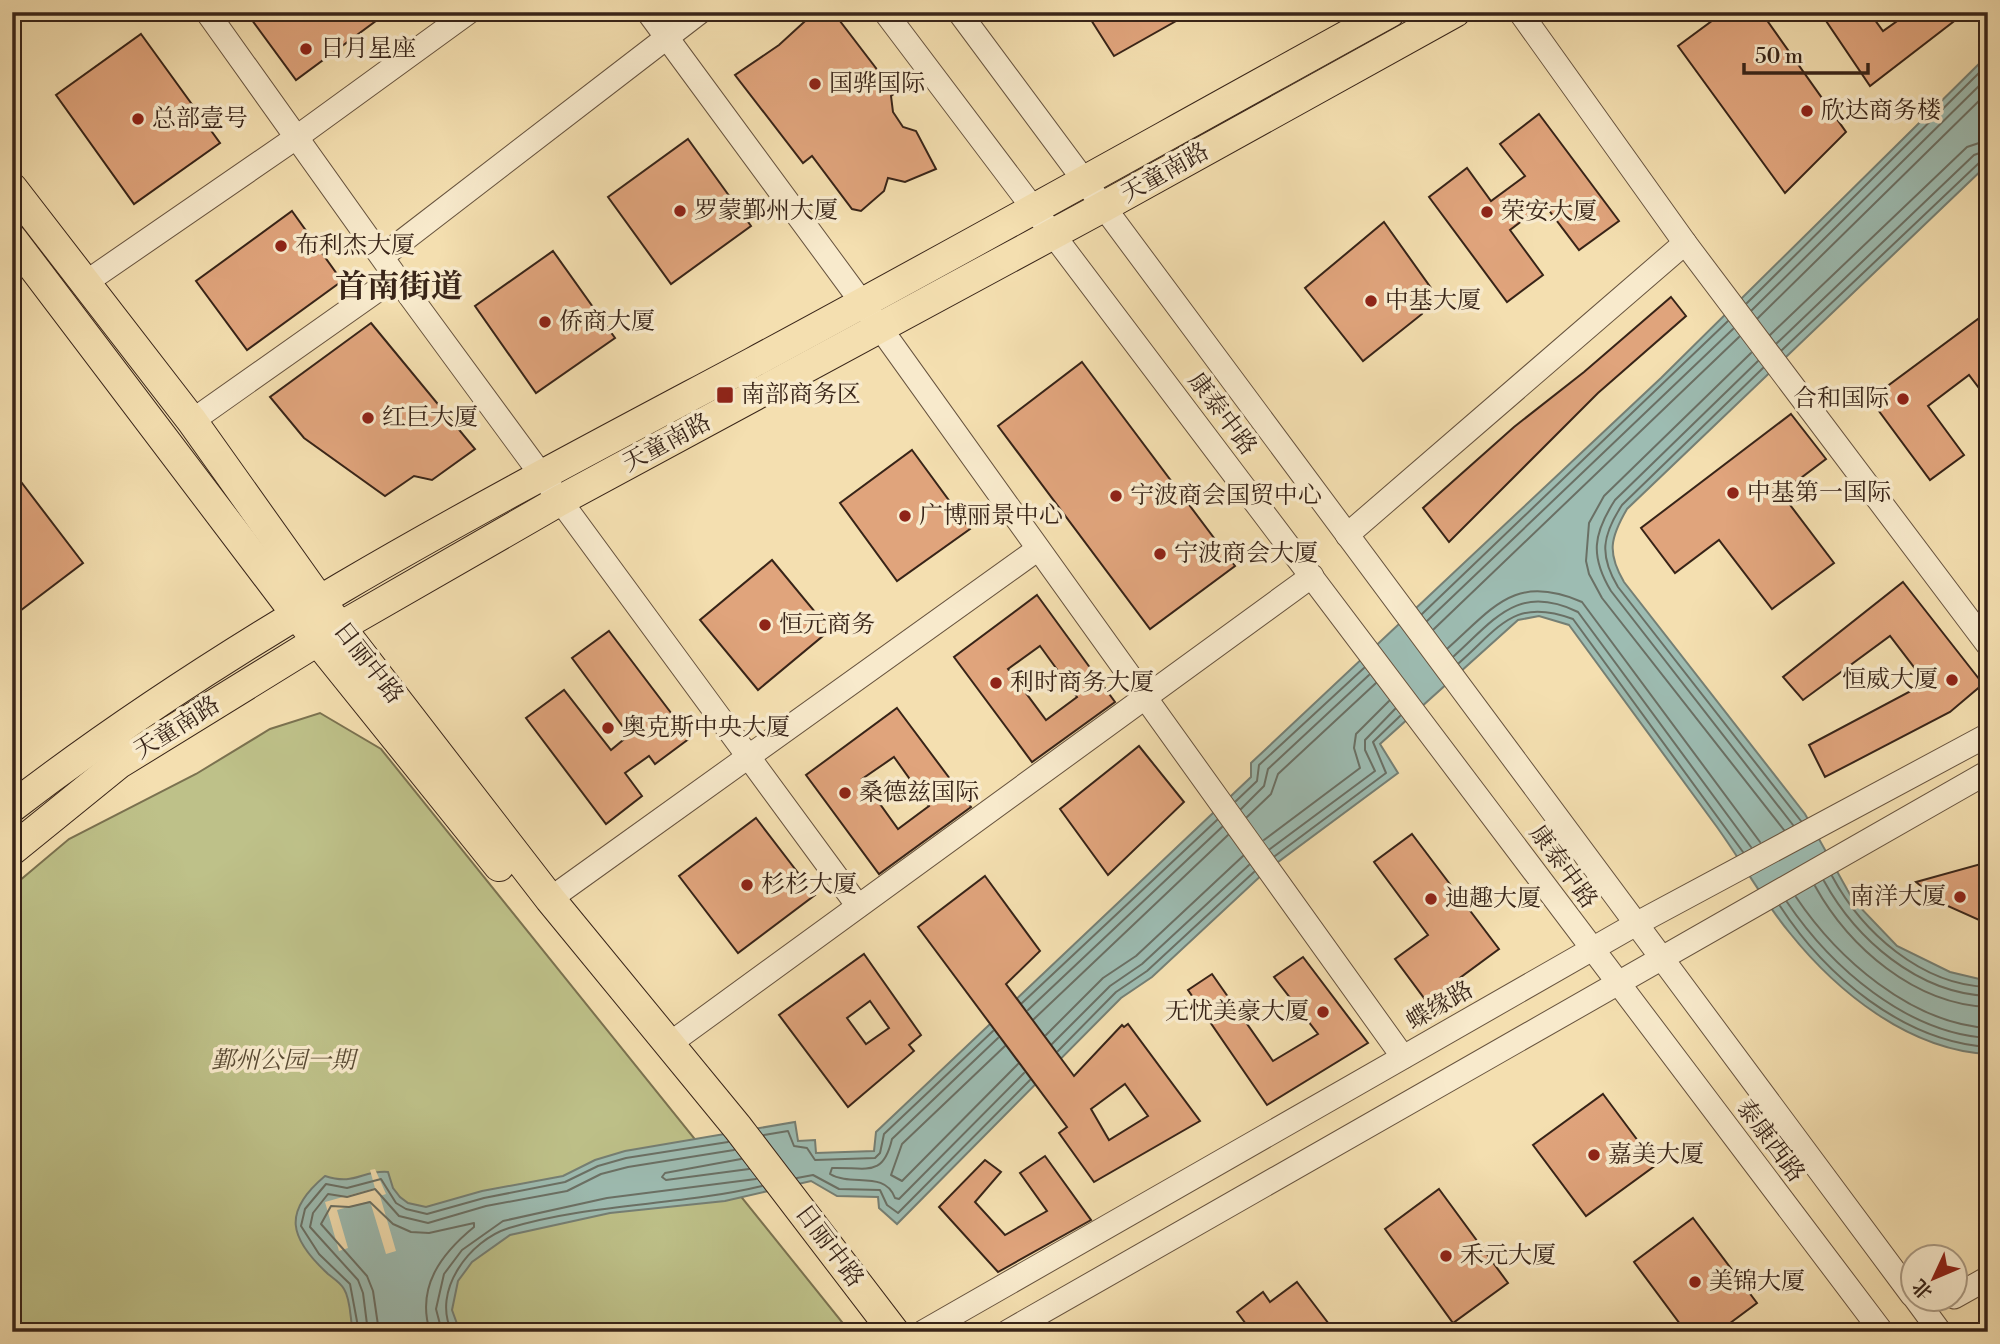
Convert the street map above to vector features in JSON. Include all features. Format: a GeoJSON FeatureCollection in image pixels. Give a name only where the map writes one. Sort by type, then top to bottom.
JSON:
{"type":"FeatureCollection","features":[{"type":"Feature","properties":{"kind":"main road","name":"天童南路"},"geometry":{"type":"LineString","coordinates":[[12,850],[118,764],[329,634],[871,316],[1033,208],[1390,12]]}},
{"type":"Feature","properties":{"kind":"main road","name":"天童南路"},"geometry":{"type":"LineString","coordinates":[[12,807],[96,742],[309,608],[541,476],[871,316],[1053,234],[1455,12]]}},
{"type":"Feature","properties":{"kind":"main road","name":"日丽中路"},"geometry":{"type":"LineString","coordinates":[[12,188],[191,421],[309,608]]}},
{"type":"Feature","properties":{"kind":"main road","name":"日丽中路"},"geometry":{"type":"LineString","coordinates":[[12,239],[727,1130]]}},
{"type":"Feature","properties":{"kind":"main road","name":"日丽中路"},"geometry":{"type":"LineString","coordinates":[[329,634],[668,1045],[727,1130]]}},
{"type":"Feature","properties":{"kind":"main road"},"geometry":{"type":"LineString","coordinates":[[727,1130],[784,1201],[875,1332]]}},
{"type":"Feature","properties":{"kind":"main road","name":"日丽中路"},"geometry":{"type":"LineString","coordinates":[[784,1201],[894,1332]]}},
{"type":"Feature","properties":{"kind":"street"},"geometry":{"type":"LineString","coordinates":[[206,12],[559,501],[858,906]]}},
{"type":"Feature","properties":{"kind":"street"},"geometry":{"type":"LineString","coordinates":[[85,283],[297,137],[468,12]]}},
{"type":"Feature","properties":{"kind":"street"},"geometry":{"type":"LineString","coordinates":[[648,12],[871,316],[1216,802],[1403,1057]]}},
{"type":"Feature","properties":{"kind":"street"},"geometry":{"type":"LineString","coordinates":[[383,256],[700,12]]}},
{"type":"Feature","properties":{"kind":"street","name":"康泰中路"},"geometry":{"type":"LineString","coordinates":[[885,12],[1616,982]]}},
{"type":"Feature","properties":{"kind":"street","name":"康泰中路"},"geometry":{"type":"LineString","coordinates":[[959,12],[1660,957]]}},
{"type":"Feature","properties":{"kind":"street"},"geometry":{"type":"LineString","coordinates":[[1520,12],[1685,243],[1988,645]]}},
{"type":"Feature","properties":{"kind":"street"},"geometry":{"type":"LineString","coordinates":[[1347,535],[1685,243]]}},
{"type":"Feature","properties":{"kind":"street"},"geometry":{"type":"LineString","coordinates":[[191,421],[396,277]]}},
{"type":"Feature","properties":{"kind":"street"},"geometry":{"type":"LineString","coordinates":[[550,899],[1038,549]]}},
{"type":"Feature","properties":{"kind":"street"},"geometry":{"type":"LineString","coordinates":[[668,1045],[1312,576]]}},
{"type":"Feature","properties":{"kind":"street","name":"蝶缘路"},"geometry":{"type":"LineString","coordinates":[[923,1332],[1591,949],[1988,735]]}},
{"type":"Feature","properties":{"kind":"street"},"geometry":{"type":"LineString","coordinates":[[1007,1332],[1988,772]]}},
{"type":"Feature","properties":{"kind":"street","name":"泰康西路"},"geometry":{"type":"LineString","coordinates":[[1660,957],[1898,1275]]}},
{"type":"Feature","properties":{"kind":"street","name":"泰康西路"},"geometry":{"type":"LineString","coordinates":[[1616,982],[1882,1332]]}},
{"type":"Feature","properties":{"kind":"street"},"geometry":{"type":"LineString","coordinates":[[1968,1289],[1988,1278]]}},
{"type":"Feature","properties":{"kind":"street","name":"泰康西路"},"geometry":{"type":"LineString","coordinates":[[1925,1312],[1940,1332]]}},
{"type":"Feature","properties":{"kind":"green space","name":"鄞州公园一期"},"geometry":{"type":"Polygon","coordinates":[[[320,713],[381,749],[850,1332],[12,1332],[12,887],[69,839],[196,774],[270,729],[320,713]]]}},
{"type":"Feature","properties":{"kind":"water"},"geometry":{"type":"Polygon","coordinates":[[[1988,55],[1988,164],[1627,509],[1614,537],[1613,554],[1624,582],[1805,814],[1853,900],[1897,946],[1950,972],[1988,981],[1988,1054],[1930,1042],[1903,1029],[1877,1014],[1829,976],[1779,919],[1724,836],[1569,625],[1539,616],[1518,620],[1380,744],[1398,773],[1266,871],[1152,977],[1121,998],[897,1224],[879,1208],[878,1197],[837,1196],[811,1181],[725,1201],[610,1213],[510,1235],[472,1262],[458,1281],[452,1310],[460,1332],[353,1332],[344,1289],[305,1249],[296,1225],[302,1201],[325,1176],[351,1179],[371,1173],[388,1172],[393,1188],[400,1197],[408,1203],[426,1207],[482,1191],[563,1176],[595,1160],[625,1151],[795,1122],[798,1141],[815,1140],[816,1153],[874,1151],[876,1132],[1251,777],[1251,763],[1661,378],[1988,55]]]}},
{"type":"Feature","properties":{"kind":"pier"},"geometry":{"type":"Polygon","coordinates":[[[375,1169],[386,1194],[380,1196],[396,1251],[386,1254],[370,1201],[337,1210],[348,1248],[339,1251],[325,1202],[375,1188],[370,1170],[375,1169]]]}},
{"type":"Feature","properties":{"kind":"building","name":"日月星座"},"geometry":{"type":"Polygon","coordinates":[[[246,12],[388,12],[296,80],[246,12]]]}},
{"type":"Feature","properties":{"kind":"building","name":"国骅国际"},"geometry":{"type":"Polygon","coordinates":[[[815,12],[833,12],[895,93],[891,96],[893,112],[903,127],[916,131],[936,169],[905,182],[888,178],[884,191],[861,211],[852,209],[812,156],[803,163],[735,75],[779,45],[815,12]]]}},
{"type":"Feature","properties":{"kind":"building"},"geometry":{"type":"Polygon","coordinates":[[[1086,12],[1192,12],[1114,56],[1086,12]]]}},
{"type":"Feature","properties":{"kind":"building","name":"欣达商务楼"},"geometry":{"type":"Polygon","coordinates":[[[1724,12],[1761,12],[1846,132],[1785,193],[1678,46],[1724,12]]]}},
{"type":"Feature","properties":{"kind":"building"},"geometry":{"type":"Polygon","coordinates":[[[1820,12],[1869,12],[1883,31],[1910,12],[1966,12],[1870,86],[1820,12]]]}},
{"type":"Feature","properties":{"kind":"building","name":"总部壹号"},"geometry":{"type":"Polygon","coordinates":[[[141,34],[220,143],[134,204],[56,95],[141,34]]]}},
{"type":"Feature","properties":{"kind":"building","name":"荣安大厦"},"geometry":{"type":"Polygon","coordinates":[[[1539,114],[1619,221],[1579,250],[1544,204],[1510,230],[1543,275],[1507,302],[1429,197],[1467,168],[1491,201],[1525,176],[1500,144],[1539,114]]]}},
{"type":"Feature","properties":{"kind":"building","name":"罗蒙鄞州大厦"},"geometry":{"type":"Polygon","coordinates":[[[688,139],[751,226],[671,284],[608,197],[688,139]]]}},
{"type":"Feature","properties":{"kind":"building","name":"布利杰大厦"},"geometry":{"type":"Polygon","coordinates":[[[292,211],[342,281],[247,350],[196,281],[292,211]]]}},
{"type":"Feature","properties":{"kind":"building","name":"中基大厦"},"geometry":{"type":"Polygon","coordinates":[[[1384,222],[1431,288],[1422,314],[1363,361],[1305,288],[1384,222]]]}},
{"type":"Feature","properties":{"kind":"building","name":"侨商大厦"},"geometry":{"type":"Polygon","coordinates":[[[553,251],[615,338],[536,393],[475,306],[553,251]]]}},
{"type":"Feature","properties":{"kind":"building"},"geometry":{"type":"Polygon","coordinates":[[[1671,297],[1686,316],[1598,393],[1449,542],[1423,508],[1514,427],[1584,372],[1671,297]]]}},
{"type":"Feature","properties":{"kind":"building","name":"合和国际"},"geometry":{"type":"Polygon","coordinates":[[[1978,319],[1988,333],[1988,400],[1969,375],[1928,406],[1964,455],[1930,480],[1870,399],[1978,319]]]}},
{"type":"Feature","properties":{"kind":"building","name":"红巨大厦"},"geometry":{"type":"Polygon","coordinates":[[[371,323],[475,449],[432,480],[414,476],[385,496],[304,438],[270,397],[371,323]]]}},
{"type":"Feature","properties":{"kind":"building","name":"宁波商会国贸中心"},"geometry":{"type":"Polygon","coordinates":[[[1082,362],[1235,566],[1150,629],[998,426],[1082,362]]]}},
{"type":"Feature","properties":{"kind":"building","name":"中基第一国际"},"geometry":{"type":"Polygon","coordinates":[[[1791,414],[1826,459],[1781,493],[1834,563],[1772,609],[1719,540],[1675,573],[1641,528],[1791,414]]]}},
{"type":"Feature","properties":{"kind":"building","name":"广博丽景中心"},"geometry":{"type":"Polygon","coordinates":[[[912,450],[970,529],[897,581],[840,503],[912,450]]]}},
{"type":"Feature","properties":{"kind":"building"},"geometry":{"type":"Polygon","coordinates":[[[12,470],[83,563],[12,617],[12,470]]]}},
{"type":"Feature","properties":{"kind":"building","name":"恒元商务"},"geometry":{"type":"Polygon","coordinates":[[[772,560],[830,630],[758,690],[700,620],[772,560]]]}},
{"type":"Feature","properties":{"kind":"building","name":"恒威大厦"},"geometry":{"type":"Polygon","coordinates":[[[1903,582],[1983,684],[1950,712],[1825,777],[1809,745],[1926,683],[1890,636],[1803,700],[1783,677],[1903,582]]]}},
{"type":"Feature","properties":{"kind":"building","name":"利时商务大厦"},"geometry":{"type":"Polygon","coordinates":[[[1037,595],[1115,702],[1032,762],[954,657],[1037,595]],[[1040,646],[1008,669],[1046,720],[1077,697],[1040,646]]]}},
{"type":"Feature","properties":{"kind":"building","name":"奥克斯中央大厦"},"geometry":{"type":"Polygon","coordinates":[[[609,631],[690,738],[655,764],[649,756],[625,773],[642,796],[606,824],[526,718],[564,690],[611,750],[629,735],[572,658],[609,631]]]}},
{"type":"Feature","properties":{"kind":"building","name":"桑德兹国际"},"geometry":{"type":"Polygon","coordinates":[[[897,708],[971,807],[879,874],[806,775],[897,708]],[[894,757],[862,779],[898,829],[929,806],[894,757]]]}},
{"type":"Feature","properties":{"kind":"building"},"geometry":{"type":"Polygon","coordinates":[[[1139,746],[1184,802],[1108,875],[1060,809],[1139,746]]]}},
{"type":"Feature","properties":{"kind":"building","name":"杉杉大厦"},"geometry":{"type":"Polygon","coordinates":[[[756,818],[815,895],[738,953],[679,876],[756,818]]]}},
{"type":"Feature","properties":{"kind":"building","name":"迪趣大厦"},"geometry":{"type":"Polygon","coordinates":[[[1412,834],[1499,949],[1427,1002],[1395,959],[1428,935],[1374,862],[1412,834]]]}},
{"type":"Feature","properties":{"kind":"building","name":"南洋大厦"},"geometry":{"type":"Polygon","coordinates":[[[1988,862],[1988,924],[1941,903],[1916,882],[1988,862]]]}},
{"type":"Feature","properties":{"kind":"building"},"geometry":{"type":"Polygon","coordinates":[[[985,876],[1040,951],[1006,984],[1074,1076],[1122,1025],[1124,1027],[1128,1024],[1200,1121],[1094,1182],[1059,1133],[1067,1127],[918,927],[985,876]],[[1125,1084],[1091,1109],[1109,1140],[1148,1116],[1125,1084]]]}},
{"type":"Feature","properties":{"kind":"building"},"geometry":{"type":"Polygon","coordinates":[[[864,954],[921,1035],[909,1045],[914,1051],[848,1107],[779,1015],[864,954]],[[870,1001],[847,1018],[866,1044],[889,1028],[870,1001]]]}},
{"type":"Feature","properties":{"kind":"building","name":"无忧美豪大厦"},"geometry":{"type":"Polygon","coordinates":[[[1303,957],[1368,1043],[1267,1105],[1188,990],[1212,974],[1273,1061],[1318,1034],[1274,977],[1303,957]]]}},
{"type":"Feature","properties":{"kind":"building","name":"嘉美大厦"},"geometry":{"type":"Polygon","coordinates":[[[1603,1094],[1656,1165],[1586,1216],[1533,1145],[1603,1094]]]}},
{"type":"Feature","properties":{"kind":"building"},"geometry":{"type":"Polygon","coordinates":[[[1045,1156],[1091,1220],[998,1272],[939,1207],[985,1160],[1001,1172],[975,1202],[1005,1235],[1047,1211],[1020,1173],[1045,1156]]]}},
{"type":"Feature","properties":{"kind":"building","name":"禾元大厦"},"geometry":{"type":"Polygon","coordinates":[[[1439,1189],[1508,1283],[1453,1323],[1385,1229],[1439,1189]]]}},
{"type":"Feature","properties":{"kind":"building","name":"美锦大厦"},"geometry":{"type":"Polygon","coordinates":[[[1693,1218],[1757,1303],[1718,1332],[1686,1332],[1634,1262],[1693,1218]]]}},
{"type":"Feature","properties":{"kind":"building"},"geometry":{"type":"Polygon","coordinates":[[[1297,1282],[1335,1332],[1252,1332],[1237,1312],[1263,1292],[1270,1302],[1297,1282]]]}},
{"type":"Feature","properties":{"kind":"place","name":"日月星座"},"geometry":{"type":"Point","coordinates":[306,49]}},
{"type":"Feature","properties":{"kind":"place","name":"国骅国际"},"geometry":{"type":"Point","coordinates":[815,84]}},
{"type":"Feature","properties":{"kind":"place","name":"欣达商务楼"},"geometry":{"type":"Point","coordinates":[1807,111]}},
{"type":"Feature","properties":{"kind":"place","name":"总部壹号"},"geometry":{"type":"Point","coordinates":[138,119]}},
{"type":"Feature","properties":{"kind":"place","name":"罗蒙鄞州大厦"},"geometry":{"type":"Point","coordinates":[680,211]}},
{"type":"Feature","properties":{"kind":"place","name":"荣安大厦"},"geometry":{"type":"Point","coordinates":[1487,212]}},
{"type":"Feature","properties":{"kind":"place","name":"布利杰大厦"},"geometry":{"type":"Point","coordinates":[281,246]}},
{"type":"Feature","properties":{"kind":"place","name":"中基大厦"},"geometry":{"type":"Point","coordinates":[1371,301]}},
{"type":"Feature","properties":{"kind":"place","name":"侨商大厦"},"geometry":{"type":"Point","coordinates":[545,322]}},
{"type":"Feature","properties":{"kind":"place","name":"南部商务区"},"geometry":{"type":"Point","coordinates":[725,395]}},
{"type":"Feature","properties":{"kind":"place","name":"合和国际"},"geometry":{"type":"Point","coordinates":[1903,399]}},
{"type":"Feature","properties":{"kind":"place","name":"红巨大厦"},"geometry":{"type":"Point","coordinates":[368,418]}},
{"type":"Feature","properties":{"kind":"place","name":"中基第一国际"},"geometry":{"type":"Point","coordinates":[1733,493]}},
{"type":"Feature","properties":{"kind":"place","name":"宁波商会国贸中心"},"geometry":{"type":"Point","coordinates":[1116,496]}},
{"type":"Feature","properties":{"kind":"place","name":"广博丽景中心"},"geometry":{"type":"Point","coordinates":[905,516]}},
{"type":"Feature","properties":{"kind":"place","name":"宁波商会大厦"},"geometry":{"type":"Point","coordinates":[1160,554]}},
{"type":"Feature","properties":{"kind":"place","name":"恒元商务"},"geometry":{"type":"Point","coordinates":[765,625]}},
{"type":"Feature","properties":{"kind":"place","name":"恒威大厦"},"geometry":{"type":"Point","coordinates":[1952,680]}},
{"type":"Feature","properties":{"kind":"place","name":"利时商务大厦"},"geometry":{"type":"Point","coordinates":[996,683]}},
{"type":"Feature","properties":{"kind":"place","name":"奥克斯中央大厦"},"geometry":{"type":"Point","coordinates":[608,728]}},
{"type":"Feature","properties":{"kind":"place","name":"桑德兹国际"},"geometry":{"type":"Point","coordinates":[845,793]}},
{"type":"Feature","properties":{"kind":"place","name":"杉杉大厦"},"geometry":{"type":"Point","coordinates":[747,885]}},
{"type":"Feature","properties":{"kind":"place","name":"南洋大厦"},"geometry":{"type":"Point","coordinates":[1960,897]}},
{"type":"Feature","properties":{"kind":"place","name":"迪趣大厦"},"geometry":{"type":"Point","coordinates":[1431,899]}},
{"type":"Feature","properties":{"kind":"place","name":"无忧美豪大厦"},"geometry":{"type":"Point","coordinates":[1323,1012]}},
{"type":"Feature","properties":{"kind":"place","name":"嘉美大厦"},"geometry":{"type":"Point","coordinates":[1594,1155]}},
{"type":"Feature","properties":{"kind":"place","name":"禾元大厦"},"geometry":{"type":"Point","coordinates":[1446,1256]}},
{"type":"Feature","properties":{"kind":"place","name":"美锦大厦"},"geometry":{"type":"Point","coordinates":[1695,1282]}},
{"type":"Feature","properties":{"kind":"district","name":"首南街道"},"geometry":{"type":"Point","coordinates":[399,287]}}]}
